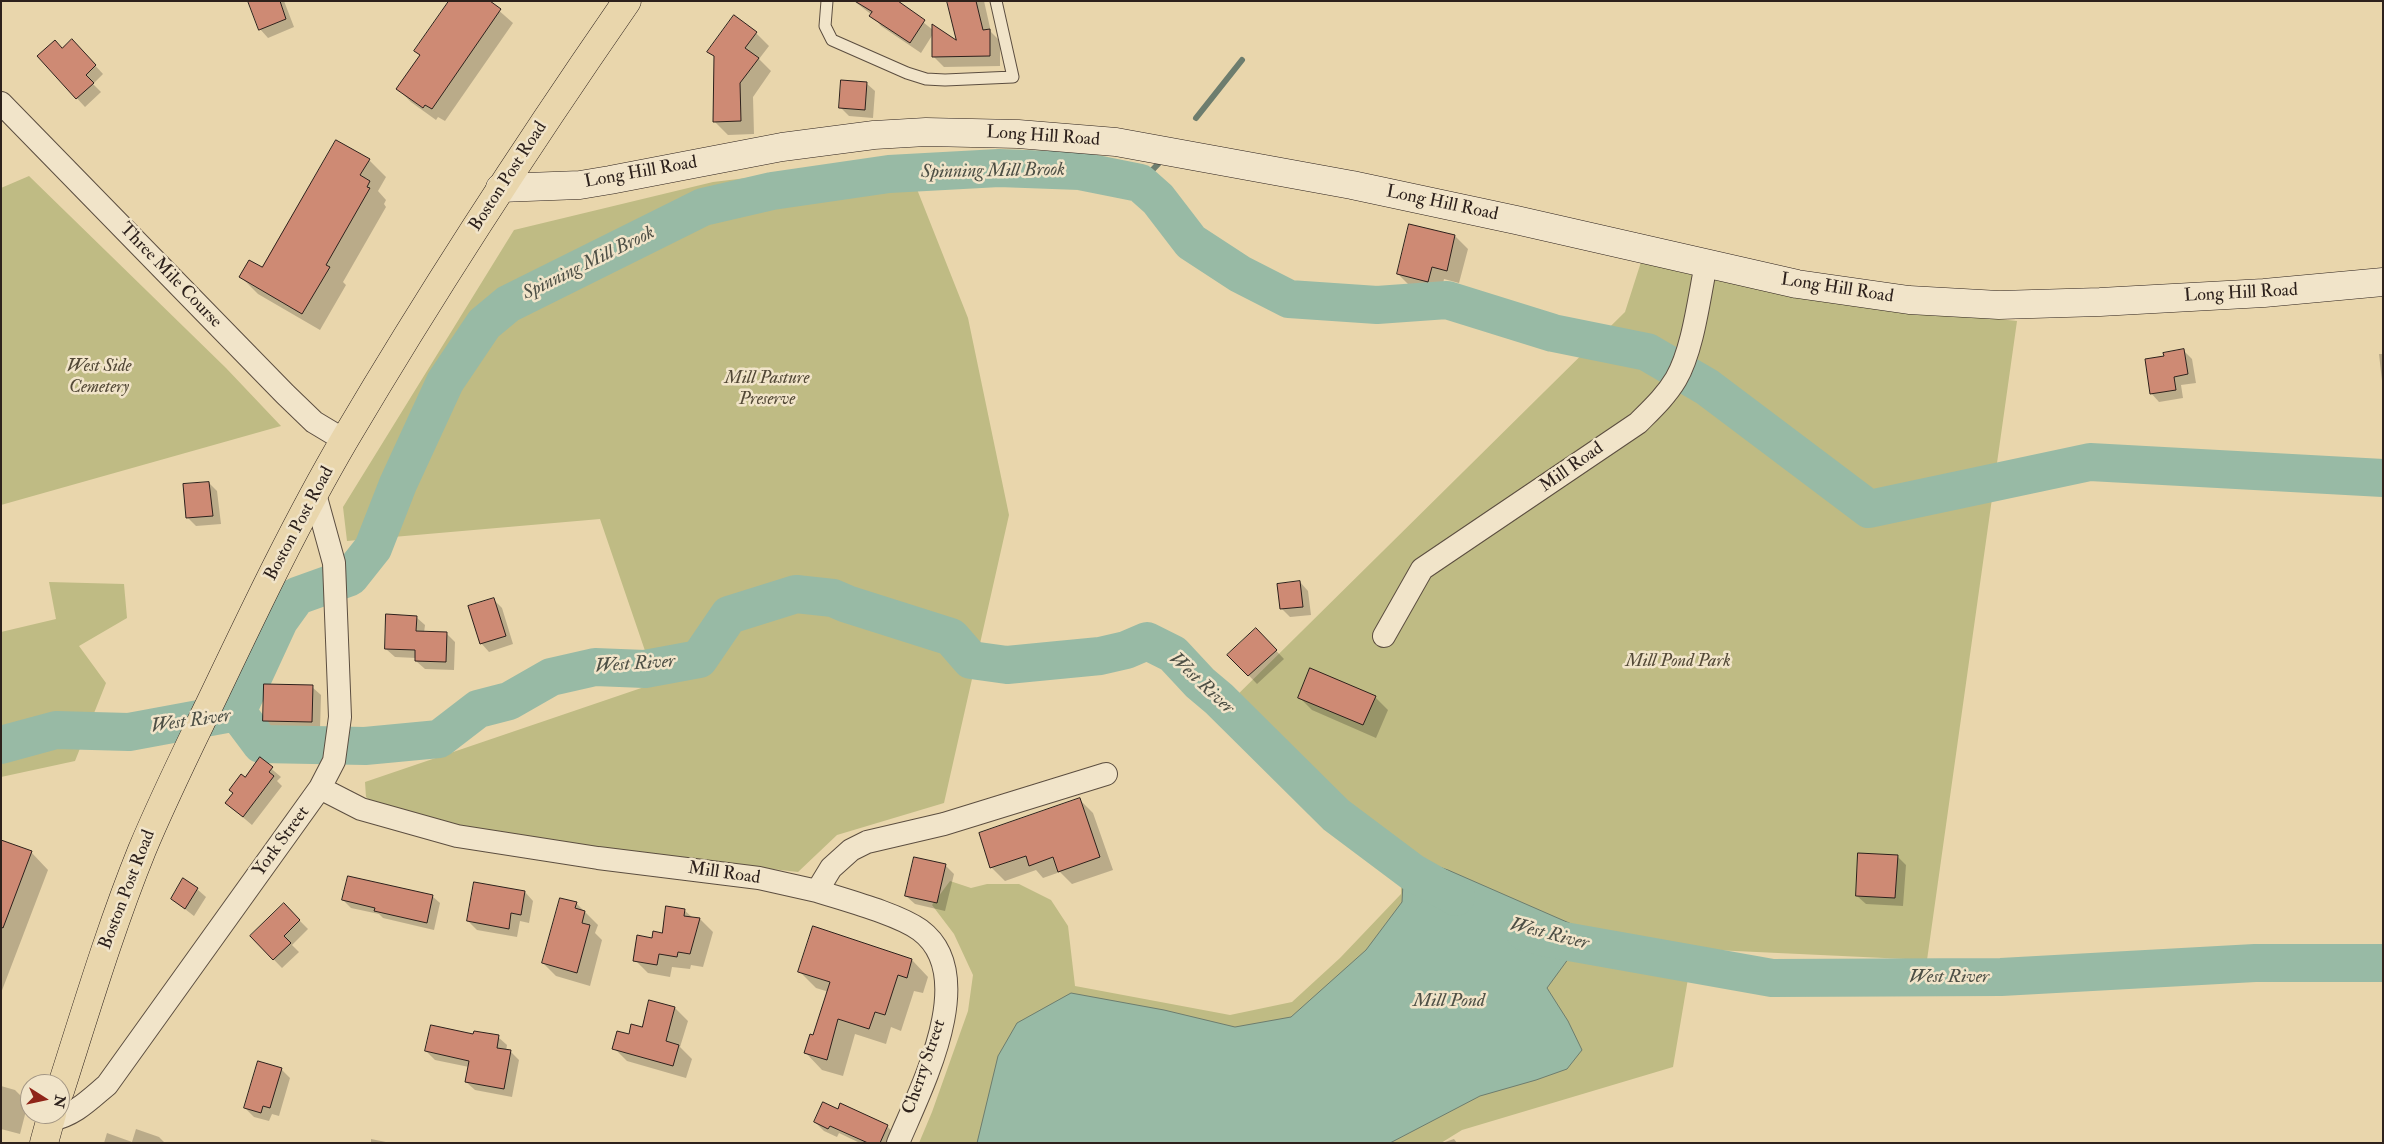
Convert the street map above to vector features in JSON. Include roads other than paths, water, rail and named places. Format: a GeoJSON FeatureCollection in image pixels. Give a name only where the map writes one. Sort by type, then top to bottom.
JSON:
{"type":"FeatureCollection","features":[{"type":"Feature","properties":{"kind":"main road","name":"Boston Post Road"},"geometry":{"type":"LineString","coordinates":[[65,1074],[102,956],[141,853],[182,760],[239,642],[315,494],[344,440],[500,188],[627,1]]}},
{"type":"Feature","properties":{"kind":"street","name":"Three Mile Course"},"geometry":{"type":"LineString","coordinates":[[1,103],[284,394],[314,422],[344,440]]}},
{"type":"Feature","properties":{"kind":"street","name":"Long Hill Road"},"geometry":{"type":"LineString","coordinates":[[500,188],[580,184],[610,180],[782,147],[865,136],[926,132],[1018,134],[1124,144],[1352,185],[1797,284],[1868,295],[1949,304],[1999,305],[2100,302],[2264,293],[2383,282]]}},
{"type":"Feature","properties":{"kind":"street","name":"Mill Road"},"geometry":{"type":"LineString","coordinates":[[1384,636],[1422,569],[1638,423],[1659,402],[1676,379],[1685,357],[1706,264]]}},
{"type":"Feature","properties":{"kind":"street","name":"York Street"},"geometry":{"type":"LineString","coordinates":[[49,1125],[80,1108],[107,1085],[320,788],[334,761],[340,717],[334,563],[315,494]]}},
{"type":"Feature","properties":{"kind":"street"},"geometry":{"type":"LineString","coordinates":[[817,891],[831,868],[851,850],[867,842],[944,824],[1106,774]]}},
{"type":"Feature","properties":{"kind":"street","name":"Mill Road"},"geometry":{"type":"LineString","coordinates":[[320,788],[361,809],[457,836],[598,858],[759,878],[817,891]]}},
{"type":"Feature","properties":{"kind":"street","name":"Cherry Street"},"geometry":{"type":"LineString","coordinates":[[817,891],[908,922],[929,937],[942,959],[947,982],[942,1020],[929,1066],[898,1143]]}},
{"type":"Feature","properties":{"kind":"lane"},"geometry":{"type":"LineString","coordinates":[[827,1],[825,26],[832,40],[926,80],[1012,76],[996,1]]}},
{"type":"Feature","properties":{"kind":"water","name":"Mill Pond"},"geometry":{"type":"Polygon","coordinates":[[[1422,861],[1448,870],[1576,926],[1574,951],[1547,988],[1568,1021],[1582,1050],[1567,1069],[1480,1096],[1390,1143],[977,1143],[998,1056],[1017,1023],[1071,993],[1164,1010],[1235,1027],[1291,1017],[1366,950],[1402,902],[1403,883],[1422,861]]]}},
{"type":"Feature","properties":{"kind":"waterway","name":"Spinning Mill Brook"},"geometry":{"type":"LineString","coordinates":[[1196,118],[1242,60]]}},
{"type":"Feature","properties":{"kind":"waterway","name":"Spinning Mill Brook"},"geometry":{"type":"LineString","coordinates":[[1140,183],[1159,163]]}},
{"type":"Feature","properties":{"kind":"waterway"},"geometry":{"type":"LineString","coordinates":[[237,712],[279,621],[297,596],[350,577],[373,548],[398,484],[445,382],[484,324],[508,304],[703,207],[772,191],[889,174],[999,168],[1080,171],[1140,183],[1158,199],[1191,242],[1240,274],[1289,299],[1377,305],[1447,300],[1553,333],[1647,352],[1707,387],[1869,509],[2090,462],[2383,478]]}},
{"type":"Feature","properties":{"kind":"waterway","name":"West River"},"geometry":{"type":"LineString","coordinates":[[237,712],[261,744],[365,746],[439,739],[478,709],[509,701],[551,677],[595,667],[645,669],[699,659],[729,615],[796,594],[833,598],[951,637],[971,660],[1007,665],[1100,656],[1126,650],[1147,641],[1173,654],[1200,683],[1219,699],[1336,815],[1412,872],[1456,897]]}},
{"type":"Feature","properties":{"kind":"waterway","name":"West River"},"geometry":{"type":"LineString","coordinates":[[1,745],[56,730],[129,732],[237,712]]}},
{"type":"Feature","properties":{"kind":"waterway","name":"West River"},"geometry":{"type":"LineString","coordinates":[[1525,932],[1547,938],[1772,978],[2001,977],[2255,963],[2383,963]]}},
{"type":"Feature","properties":{"kind":"park label","name":"West Side Cemetery"},"geometry":{"type":"Point","coordinates":[99,377]}},
{"type":"Feature","properties":{"kind":"park label","name":"Mill Pasture Preserve"},"geometry":{"type":"Point","coordinates":[767,389]}},
{"type":"Feature","properties":{"kind":"park label","name":"Mill Pond Park"},"geometry":{"type":"Point","coordinates":[1678,662]}}]}
